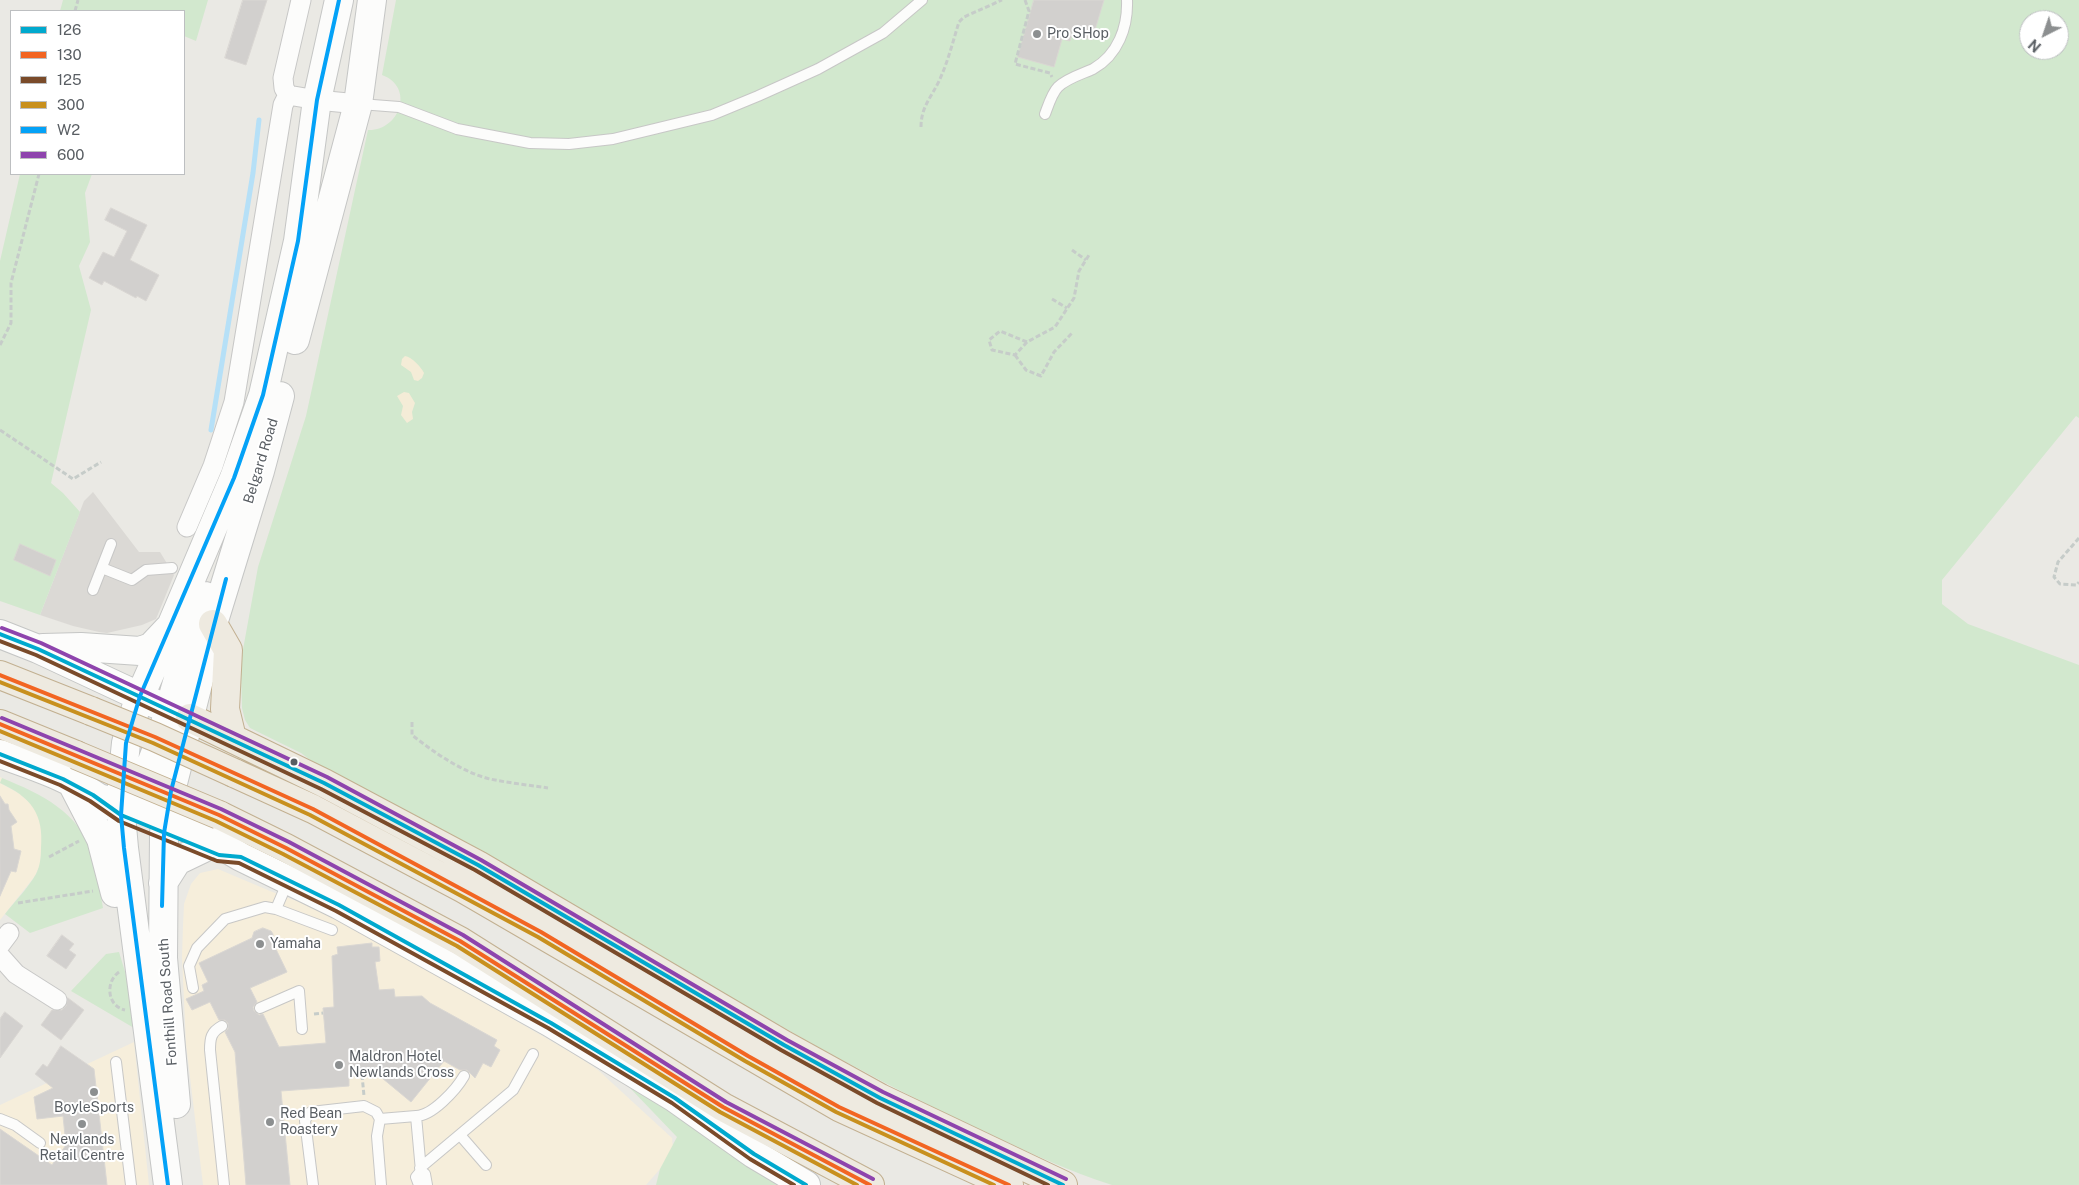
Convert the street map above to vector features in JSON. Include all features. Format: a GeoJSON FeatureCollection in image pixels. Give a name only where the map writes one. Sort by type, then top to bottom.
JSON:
{"type":"FeatureCollection","features":[{"type":"Feature","properties":{"kind":"highway"},"geometry":{"type":"LineString","coordinates":[[213,624],[228,650],[225,709],[232,738]]}},
{"type":"Feature","properties":{"kind":"highway"},"geometry":{"type":"LineString","coordinates":[[0,675],[156,737],[313,809],[464,889],[838,1107],[1009,1185]]}},
{"type":"Feature","properties":{"kind":"highway"},"geometry":{"type":"LineString","coordinates":[[180,714],[324,783],[478,865],[784,1045],[880,1098],[1063,1185]]}},
{"type":"Feature","properties":{"kind":"highway"},"geometry":{"type":"LineString","coordinates":[[0,724],[219,815],[286,848],[460,941],[724,1107],[870,1185]]}},
{"type":"Feature","properties":{"kind":"highway"},"geometry":{"type":"LineString","coordinates":[[675,1098],[767,1152],[829,1185]]}},
{"type":"Feature","properties":{"kind":"main road","name":"Belgard Road"},"geometry":{"type":"LineString","coordinates":[[118,799],[126,743],[140,696],[234,478],[263,395],[298,241],[317,100],[339,0]]}},
{"type":"Feature","properties":{"kind":"main road"},"geometry":{"type":"LineString","coordinates":[[317,100],[340,81],[354,25],[364,0]]}},
{"type":"Feature","properties":{"kind":"main road","name":"Belgard Road"},"geometry":{"type":"LineString","coordinates":[[165,826],[180,714],[213,624],[249,501],[260,471],[358,104],[372,0]]}},
{"type":"Feature","properties":{"kind":"main road","name":"Belgard Road"},"geometry":{"type":"LineString","coordinates":[[298,241],[310,221],[330,132],[358,104]]}},
{"type":"Feature","properties":{"kind":"main road"},"geometry":{"type":"LineString","coordinates":[[118,799],[139,792],[180,714],[193,625],[216,568],[249,501]]}},
{"type":"Feature","properties":{"kind":"main road"},"geometry":{"type":"LineString","coordinates":[[38,649],[81,647],[129,652],[140,651],[151,647],[172,624]]}},
{"type":"Feature","properties":{"kind":"main road"},"geometry":{"type":"LineString","coordinates":[[0,634],[38,649],[180,714]]}},
{"type":"Feature","properties":{"kind":"main road"},"geometry":{"type":"LineString","coordinates":[[0,754],[34,766],[72,784],[137,805],[165,826],[202,849],[219,856],[241,857]]}},
{"type":"Feature","properties":{"kind":"main road"},"geometry":{"type":"LineString","coordinates":[[72,784],[101,839],[132,968]]}},
{"type":"Feature","properties":{"kind":"main road","name":"Fonthill Road South"},"geometry":{"type":"LineString","coordinates":[[118,799],[132,968],[168,1185]]}},
{"type":"Feature","properties":{"kind":"main road"},"geometry":{"type":"LineString","coordinates":[[165,826],[209,838],[241,857],[339,905],[518,1005],[675,1098],[754,1154],[806,1185]]}},
{"type":"Feature","properties":{"kind":"main road","name":"Fonthill Road South"},"geometry":{"type":"LineString","coordinates":[[165,826],[163,958],[186,1185]]}},
{"type":"Feature","properties":{"kind":"main road"},"geometry":{"type":"LineString","coordinates":[[163,883],[177,861],[202,849]]}},
{"type":"Feature","properties":{"kind":"street"},"geometry":{"type":"LineString","coordinates":[[288,95],[284,88],[283,78],[302,0]]}},
{"type":"Feature","properties":{"kind":"street"},"geometry":{"type":"LineString","coordinates":[[288,95],[358,104]]}},
{"type":"Feature","properties":{"kind":"street"},"geometry":{"type":"LineString","coordinates":[[187,527],[213,466],[234,402],[269,180],[283,105],[288,95]]}},
{"type":"Feature","properties":{"kind":"street"},"geometry":{"type":"LineString","coordinates":[[0,956],[16,974],[57,1000]]}},
{"type":"Feature","properties":{"kind":"lane"},"geometry":{"type":"LineString","coordinates":[[358,104],[399,107],[457,129],[530,143],[569,144],[613,139],[712,115],[801,76],[883,33],[922,0]]}},
{"type":"Feature","properties":{"kind":"lane"},"geometry":{"type":"LineString","coordinates":[[1045,114],[1058,87],[1095,67],[1113,51],[1122,34],[1128,15],[1127,0]]}},
{"type":"Feature","properties":{"kind":"lane"},"geometry":{"type":"LineString","coordinates":[[93,590],[111,544]]}},
{"type":"Feature","properties":{"kind":"lane"},"geometry":{"type":"LineString","coordinates":[[102,568],[132,580],[146,570],[172,568]]}},
{"type":"Feature","properties":{"kind":"lane"},"geometry":{"type":"LineString","coordinates":[[276,908],[289,880]]}},
{"type":"Feature","properties":{"kind":"lane"},"geometry":{"type":"LineString","coordinates":[[193,988],[189,966],[197,948],[225,919],[265,907],[276,908],[332,930]]}},
{"type":"Feature","properties":{"kind":"lane"},"geometry":{"type":"LineString","coordinates":[[260,1008],[299,991],[302,1029]]}},
{"type":"Feature","properties":{"kind":"lane"},"geometry":{"type":"LineString","coordinates":[[222,1026],[214,1030],[211,1035],[210,1050],[224,1185]]}},
{"type":"Feature","properties":{"kind":"lane"},"geometry":{"type":"LineString","coordinates":[[419,1185],[416,1176],[420,1169],[513,1090],[533,1054]]}},
{"type":"Feature","properties":{"kind":"lane"},"geometry":{"type":"LineString","coordinates":[[116,1062],[131,1185]]}},
{"type":"Feature","properties":{"kind":"lane"},"geometry":{"type":"LineString","coordinates":[[380,1119],[424,1116],[456,1089],[464,1076]]}},
{"type":"Feature","properties":{"kind":"lane"},"geometry":{"type":"LineString","coordinates":[[312,1185],[305,1121],[308,1114],[311,1112],[364,1106],[376,1112],[380,1119],[377,1136],[382,1185]]}},
{"type":"Feature","properties":{"kind":"lane"},"geometry":{"type":"LineString","coordinates":[[416,1116],[420,1169],[425,1174],[427,1185]]}},
{"type":"Feature","properties":{"kind":"lane"},"geometry":{"type":"LineString","coordinates":[[0,1119],[15,1125],[40,1143]]}},
{"type":"Feature","properties":{"kind":"lane"},"geometry":{"type":"LineString","coordinates":[[460,1135],[486,1165]]}},
{"type":"Feature","properties":{"kind":"path"},"geometry":{"type":"LineString","coordinates":[[921,127],[921,116],[931,92],[939,82],[959,22],[964,17],[1002,0]]}},
{"type":"Feature","properties":{"kind":"path"},"geometry":{"type":"LineString","coordinates":[[1025,0],[1029,11],[1015,64],[1050,73],[1058,87]]}},
{"type":"Feature","properties":{"kind":"path"},"geometry":{"type":"LineString","coordinates":[[0,345],[11,323],[11,284],[39,175]]}},
{"type":"Feature","properties":{"kind":"path"},"geometry":{"type":"LineString","coordinates":[[1072,250],[1086,260]]}},
{"type":"Feature","properties":{"kind":"path"},"geometry":{"type":"LineString","coordinates":[[1015,355],[1026,342],[1055,327],[1074,298],[1079,271],[1089,255]]}},
{"type":"Feature","properties":{"kind":"path"},"geometry":{"type":"LineString","coordinates":[[1052,299],[1067,308]]}},
{"type":"Feature","properties":{"kind":"path"},"geometry":{"type":"LineString","coordinates":[[1026,342],[1000,331],[989,340],[992,350],[1015,355],[1026,370],[1041,376],[1054,352],[1073,332]]}},
{"type":"Feature","properties":{"kind":"path"},"geometry":{"type":"LineString","coordinates":[[0,430],[73,479],[101,462]]}},
{"type":"Feature","properties":{"kind":"path"},"geometry":{"type":"LineString","coordinates":[[2079,538],[2058,562],[2054,577],[2060,584],[2077,585],[2079,582]]}},
{"type":"Feature","properties":{"kind":"path"},"geometry":{"type":"LineString","coordinates":[[412,722],[412,735],[428,748],[457,766],[489,778],[548,788]]}},
{"type":"Feature","properties":{"kind":"path"},"geometry":{"type":"LineString","coordinates":[[49,857],[77,841],[84,840]]}},
{"type":"Feature","properties":{"kind":"path"},"geometry":{"type":"LineString","coordinates":[[18,903],[114,887]]}},
{"type":"Feature","properties":{"kind":"path"},"geometry":{"type":"LineString","coordinates":[[127,1010],[121,1009],[112,999],[109,983],[112,977],[132,968]]}},
{"type":"Feature","properties":{"kind":"path"},"geometry":{"type":"LineString","coordinates":[[362,1075],[364,1106]]}},
{"type":"Feature","properties":{"kind":"shaded area"},"geometry":{"type":"Polygon","coordinates":[[[93,492],[139,552],[160,552],[174,575],[156,619],[142,625],[107,633],[73,626],[40,615],[84,501],[93,492]]]}},
{"type":"Feature","properties":{"kind":"shaded area"},"geometry":{"type":"Polygon","coordinates":[[[0,783],[20,794],[35,808],[40,819],[43,835],[40,865],[35,876],[0,920],[0,783]]]}},
{"type":"Feature","properties":{"kind":"shaded area"},"geometry":{"type":"Polygon","coordinates":[[[218,869],[331,914],[598,1070],[672,1138],[673,1148],[660,1169],[646,1185],[203,1185],[186,1044],[182,957],[184,904],[191,884],[200,873],[218,869]]]}},
{"type":"Feature","properties":{"kind":"shaded area"},"geometry":{"type":"Polygon","coordinates":[[[134,1042],[149,1185],[0,1185],[0,1105],[134,1042]]]}},
{"type":"Feature","properties":{"kind":"green space"},"geometry":{"type":"Polygon","coordinates":[[[63,0],[208,0],[196,41],[185,36],[185,10],[60,10],[63,0]]]}},
{"type":"Feature","properties":{"kind":"green space"},"geometry":{"type":"Polygon","coordinates":[[[396,0],[2079,0],[2079,418],[2076,416],[1942,580],[1942,604],[1968,624],[2079,665],[2079,1185],[1112,1185],[1034,1154],[945,1113],[861,1070],[573,907],[322,769],[301,753],[250,728],[245,720],[242,708],[241,674],[242,655],[258,567],[306,416],[368,130],[388,124],[395,116],[399,107],[401,98],[398,89],[392,81],[382,75],[396,0]]]}},
{"type":"Feature","properties":{"kind":"green space"},"geometry":{"type":"Polygon","coordinates":[[[20,175],[92,175],[85,193],[90,242],[79,266],[91,310],[51,483],[80,512],[40,615],[0,601],[0,261],[20,175]]]}},
{"type":"Feature","properties":{"kind":"green space"},"geometry":{"type":"Polygon","coordinates":[[[2,778],[31,791],[57,806],[78,827],[92,855],[103,908],[30,933],[5,914],[36,874],[40,859],[41,836],[38,816],[33,808],[20,794],[0,783],[2,778]]]}},
{"type":"Feature","properties":{"kind":"green space"},"geometry":{"type":"Polygon","coordinates":[[[119,952],[126,975],[134,1028],[71,991],[106,954],[119,952]]]}},
{"type":"Feature","properties":{"kind":"green space"},"geometry":{"type":"Polygon","coordinates":[[[630,1088],[700,1125],[801,1185],[656,1185],[660,1169],[677,1137],[630,1088]]]}},
{"type":"Feature","properties":{"kind":"sand"},"geometry":{"type":"Polygon","coordinates":[[[405,356],[411,358],[424,373],[418,381],[414,380],[411,372],[401,365],[402,359],[405,356]]]}},
{"type":"Feature","properties":{"kind":"sand"},"geometry":{"type":"Polygon","coordinates":[[[404,392],[409,393],[415,403],[412,412],[413,419],[407,423],[401,415],[403,406],[397,396],[404,392]]]}},
{"type":"Feature","properties":{"kind":"building"},"geometry":{"type":"Polygon","coordinates":[[[243,0],[267,0],[246,65],[225,58],[243,0]]]}},
{"type":"Feature","properties":{"kind":"building"},"geometry":{"type":"Polygon","coordinates":[[[1034,0],[1104,0],[1092,40],[1072,34],[1070,41],[1062,39],[1054,67],[1018,57],[1034,0]]]}},
{"type":"Feature","properties":{"kind":"building"},"geometry":{"type":"Polygon","coordinates":[[[111,208],[147,225],[130,260],[159,275],[146,301],[137,296],[136,298],[104,281],[102,285],[89,278],[103,252],[114,257],[127,231],[105,220],[111,208]]]}},
{"type":"Feature","properties":{"kind":"building"},"geometry":{"type":"Polygon","coordinates":[[[20,544],[56,560],[50,576],[14,560],[20,544]]]}},
{"type":"Feature","properties":{"kind":"building"},"geometry":{"type":"Polygon","coordinates":[[[0,796],[5,804],[8,804],[9,810],[17,822],[11,826],[14,849],[21,851],[16,872],[11,871],[0,896],[0,796]]]}},
{"type":"Feature","properties":{"kind":"building","name":"Maldron Hotel Newlands Cross"},"geometry":{"type":"Polygon","coordinates":[[[263,928],[271,931],[273,934],[273,943],[287,972],[250,988],[257,1002],[253,1007],[254,1011],[259,1015],[263,1014],[279,1047],[326,1043],[323,1008],[334,1007],[332,956],[338,954],[337,947],[372,943],[372,947],[379,947],[380,961],[375,962],[379,990],[394,989],[395,997],[422,996],[430,1003],[497,1040],[494,1046],[500,1050],[491,1067],[483,1063],[475,1078],[467,1070],[460,1070],[444,1061],[411,1102],[376,1073],[349,1077],[349,1086],[281,1091],[290,1185],[246,1185],[235,1052],[225,1032],[228,1029],[228,1023],[225,1020],[219,1020],[210,1002],[192,1010],[186,999],[204,991],[202,985],[208,982],[199,963],[252,938],[254,932],[263,928]]]}},
{"type":"Feature","properties":{"kind":"building"},"geometry":{"type":"Polygon","coordinates":[[[62,935],[74,944],[69,950],[76,955],[66,969],[47,956],[62,935]]]}},
{"type":"Feature","properties":{"kind":"building"},"geometry":{"type":"Polygon","coordinates":[[[68,998],[84,1010],[61,1040],[41,1025],[52,1010],[62,1010],[66,1006],[68,998]]]}},
{"type":"Feature","properties":{"kind":"building"},"geometry":{"type":"Polygon","coordinates":[[[5,1012],[23,1026],[0,1058],[0,1019],[5,1012]]]}},
{"type":"Feature","properties":{"kind":"building","name":"Newlands Retail Centre"},"geometry":{"type":"Polygon","coordinates":[[[61,1046],[94,1069],[107,1185],[0,1185],[0,1129],[52,1165],[66,1145],[63,1116],[37,1119],[34,1097],[53,1088],[35,1074],[43,1064],[47,1067],[61,1046]]]}},
{"type":"Feature","properties":{"kind":"waterway"},"geometry":{"type":"LineString","coordinates":[[211,430],[253,173],[259,120]]}},
{"type":"Feature","properties":{"kind":"transit line","name":"W2"},"geometry":{"type":"LineString","coordinates":[[168,1185],[124,848],[121,815],[126,743],[140,696],[234,478],[263,395],[298,241],[317,100],[339,0]]}},
{"type":"Feature","properties":{"kind":"transit line","name":"W2"},"geometry":{"type":"LineString","coordinates":[[162,906],[164,833],[171,791],[226,579]]}},
{"type":"Feature","properties":{"kind":"transit line","name":"600"},"geometry":{"type":"LineString","coordinates":[[2,628],[41,643],[327,777],[481,860],[787,1040],[883,1092],[1066,1179]]}},
{"type":"Feature","properties":{"kind":"transit line","name":"126"},"geometry":{"type":"LineString","coordinates":[[0,634],[38,649],[324,783],[478,865],[784,1045],[880,1098],[1063,1185]]}},
{"type":"Feature","properties":{"kind":"transit line","name":"125"},"geometry":{"type":"LineString","coordinates":[[0,641],[36,655],[321,789],[475,870],[781,1050],[877,1103],[1048,1185]]}},
{"type":"Feature","properties":{"kind":"transit line","name":"130"},"geometry":{"type":"LineString","coordinates":[[0,675],[155,737],[313,809],[541,932],[748,1056],[839,1107],[1009,1185]]}},
{"type":"Feature","properties":{"kind":"transit line","name":"300"},"geometry":{"type":"LineString","coordinates":[[0,682],[153,743],[310,815],[538,937],[745,1061],[836,1112],[994,1185]]}},
{"type":"Feature","properties":{"kind":"transit line","name":"600"},"geometry":{"type":"LineString","coordinates":[[2,718],[221,809],[289,842],[463,935],[726,1102],[873,1179]]}},
{"type":"Feature","properties":{"kind":"transit line","name":"130"},"geometry":{"type":"LineString","coordinates":[[0,724],[219,815],[286,848],[460,941],[723,1107],[870,1185]]}},
{"type":"Feature","properties":{"kind":"transit line","name":"300"},"geometry":{"type":"LineString","coordinates":[[0,731],[216,821],[283,854],[457,946],[720,1112],[857,1185]]}},
{"type":"Feature","properties":{"kind":"transit line","name":"126"},"geometry":{"type":"LineString","coordinates":[[0,754],[63,779],[93,795],[121,815],[219,855],[241,857],[339,905],[551,1023],[675,1098],[754,1154],[806,1185]]}},
{"type":"Feature","properties":{"kind":"transit line","name":"125"},"geometry":{"type":"LineString","coordinates":[[0,761],[60,785],[90,801],[119,821],[217,861],[239,863],[336,911],[548,1028],[672,1103],[750,1159],[794,1185]]}},
{"type":"Feature","properties":{"kind":"place","name":"Pro SHop"},"geometry":{"type":"Point","coordinates":[1037,34]}},
{"type":"Feature","properties":{"kind":"place","name":"Yamaha"},"geometry":{"type":"Point","coordinates":[260,944]}},
{"type":"Feature","properties":{"kind":"place","name":"Maldron Hotel Newlands Cross"},"geometry":{"type":"Point","coordinates":[339,1065]}},
{"type":"Feature","properties":{"kind":"place","name":"BoyleSports"},"geometry":{"type":"Point","coordinates":[94,1092]}},
{"type":"Feature","properties":{"kind":"place","name":"Red Bean Roastery"},"geometry":{"type":"Point","coordinates":[270,1122]}},
{"type":"Feature","properties":{"kind":"place","name":"Newlands Retail Centre"},"geometry":{"type":"Point","coordinates":[82,1124]}}]}
